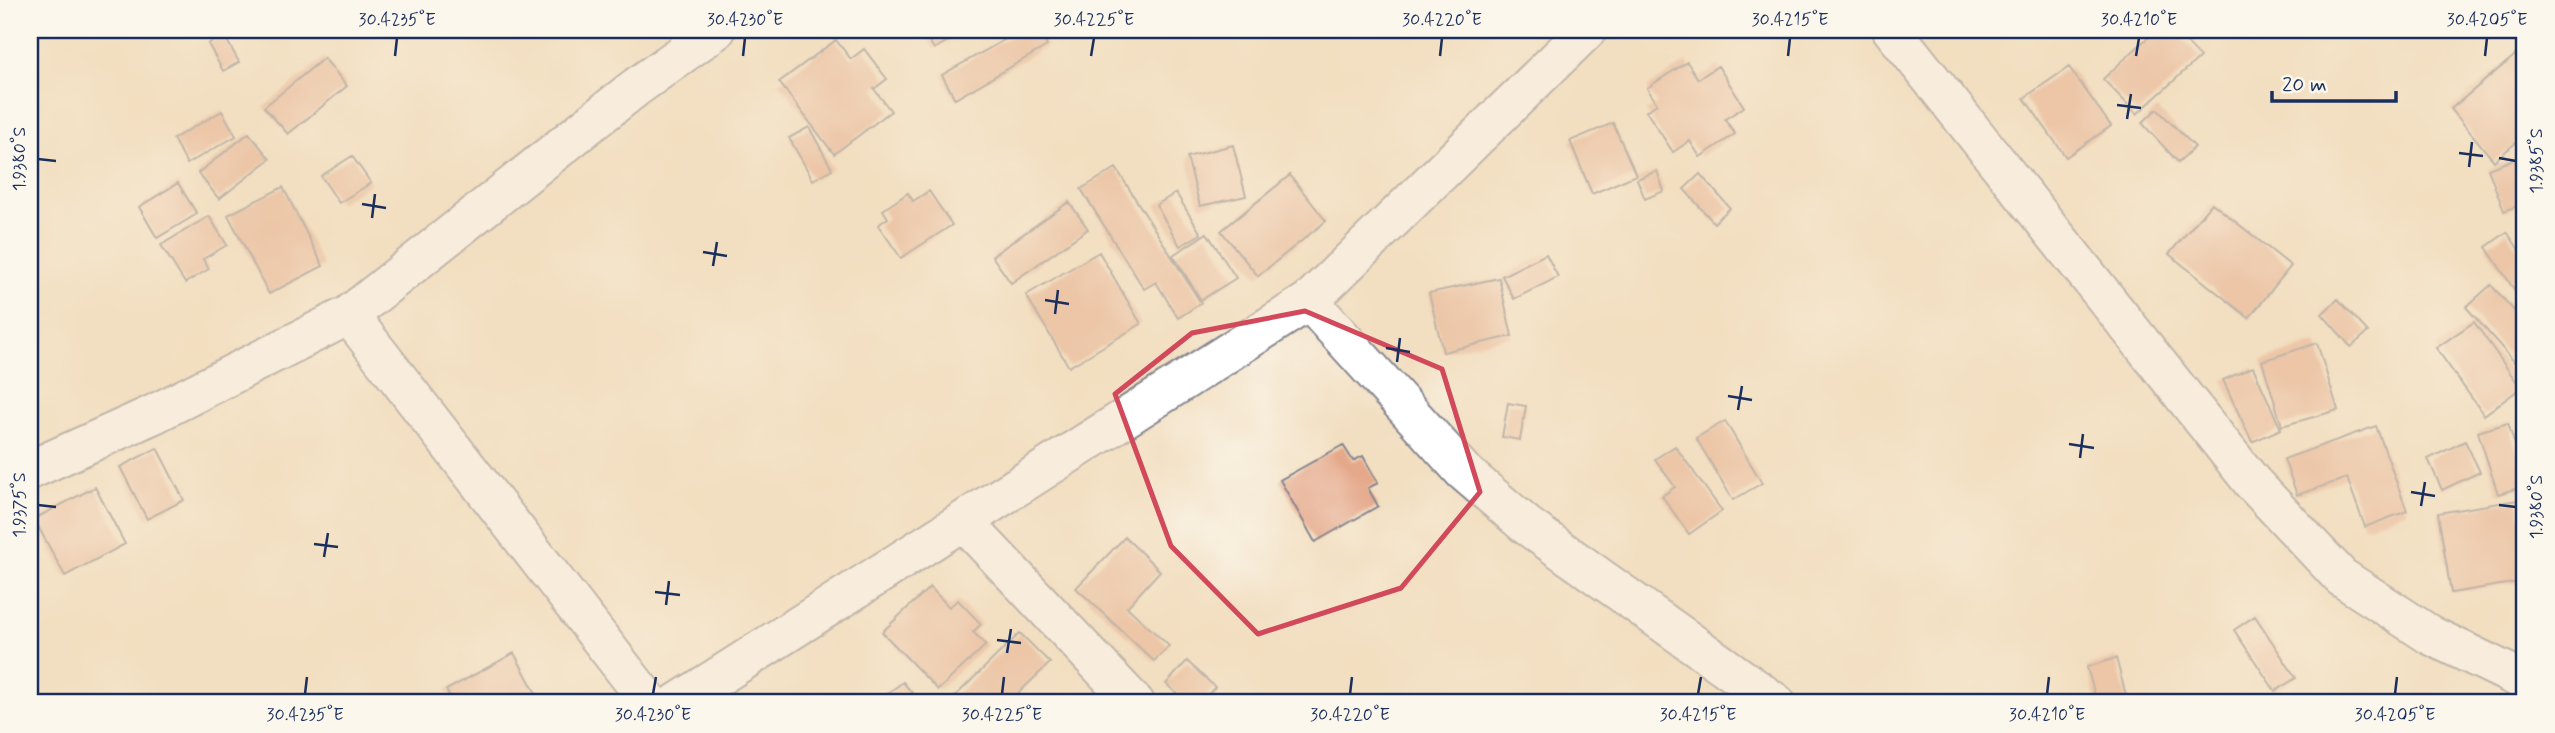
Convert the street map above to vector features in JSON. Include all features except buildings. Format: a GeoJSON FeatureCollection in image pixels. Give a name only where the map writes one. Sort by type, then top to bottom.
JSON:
{"type":"FeatureCollection","features":[{"type":"Feature","properties":{"kind":"street"},"geometry":{"type":"LineString","coordinates":[[30,470],[153,414],[349,314],[635,88],[716,30]]}},
{"type":"Feature","properties":{"kind":"street"},"geometry":{"type":"LineString","coordinates":[[677,703],[1309,301],[1587,30]]}},
{"type":"Feature","properties":{"kind":"street"},"geometry":{"type":"LineString","coordinates":[[1892,30],[2252,482],[2341,577],[2430,635],[2525,681]]}},
{"type":"Feature","properties":{"kind":"street"},"geometry":{"type":"LineString","coordinates":[[1309,301],[1463,471],[1526,525],[1776,703]]}},
{"type":"Feature","properties":{"kind":"street"},"geometry":{"type":"LineString","coordinates":[[349,314],[650,703]]}},
{"type":"Feature","properties":{"kind":"street"},"geometry":{"type":"LineString","coordinates":[[963,521],[1135,703]]}},
{"type":"Feature","properties":{"kind":"highlighted area"},"geometry":{"type":"Polygon","coordinates":[[[1305,311],[1442,369],[1480,492],[1401,588],[1258,634],[1171,546],[1115,394],[1192,333],[1305,311]]]}}]}
